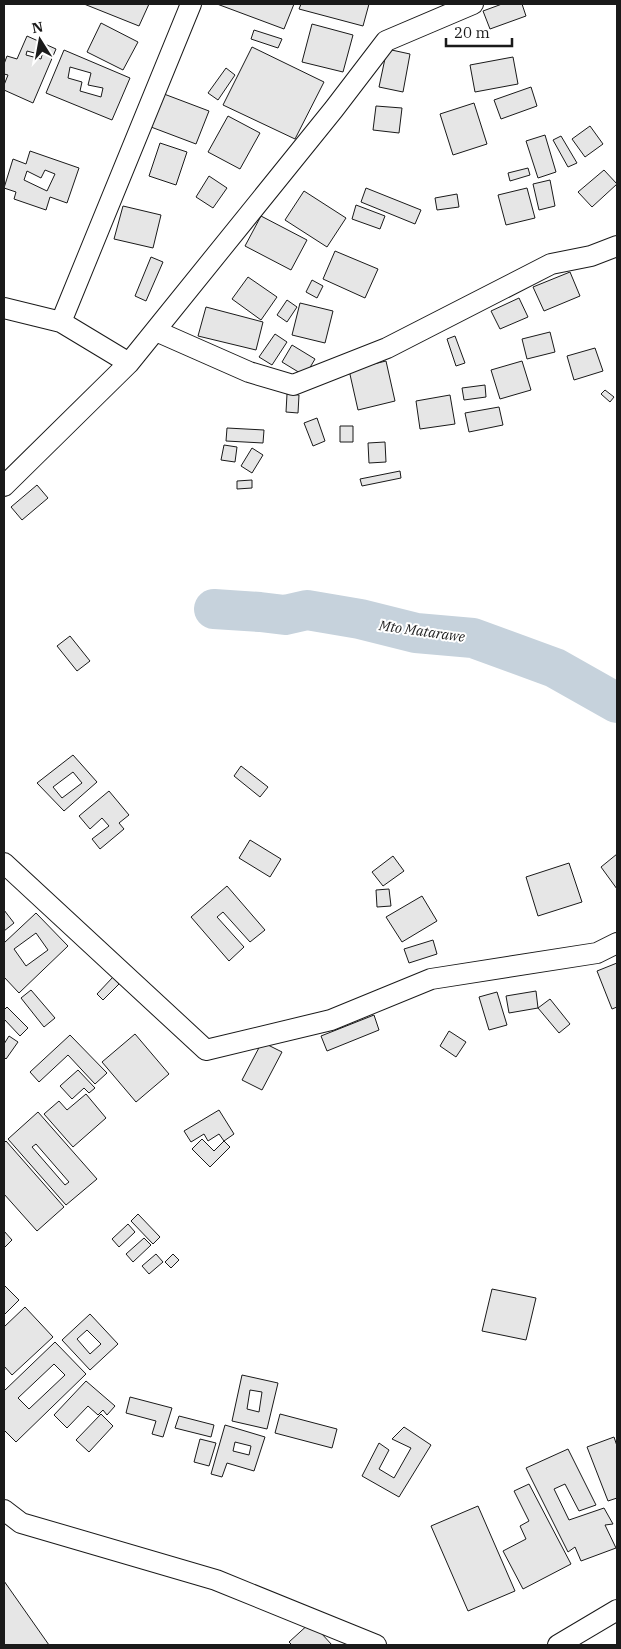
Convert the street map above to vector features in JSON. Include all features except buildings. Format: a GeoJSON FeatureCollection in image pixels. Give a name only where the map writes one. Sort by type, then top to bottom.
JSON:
{"type":"FeatureCollection","features":[{"type":"Feature","properties":{"kind":"street"},"geometry":{"type":"LineString","coordinates":[[61,322],[191,4]]}},
{"type":"Feature","properties":{"kind":"street"},"geometry":{"type":"LineString","coordinates":[[4,486],[129,363],[386,41],[472,4]]}},
{"type":"Feature","properties":{"kind":"street"},"geometry":{"type":"LineString","coordinates":[[156,331],[249,372],[293,385],[388,348],[551,264],[591,256],[617,246]]}},
{"type":"Feature","properties":{"kind":"street"},"geometry":{"type":"LineString","coordinates":[[4,308],[61,322],[129,363]]}},
{"type":"Feature","properties":{"kind":"street"},"geometry":{"type":"LineString","coordinates":[[4,863],[206,1050],[331,1020],[431,979],[597,952],[617,943]]}},
{"type":"Feature","properties":{"kind":"street"},"geometry":{"type":"LineString","coordinates":[[4,1510],[21,1523],[216,1580],[376,1645]]}},
{"type":"Feature","properties":{"kind":"street"},"geometry":{"type":"LineString","coordinates":[[558,1645],[617,1610]]}},
{"type":"Feature","properties":{"kind":"waterway","name":"Mto Matarawe"},"geometry":{"type":"LineString","coordinates":[[214,609],[285,615],[307,610],[360,619],[416,633],[473,638],[555,668],[617,703]]}}]}
